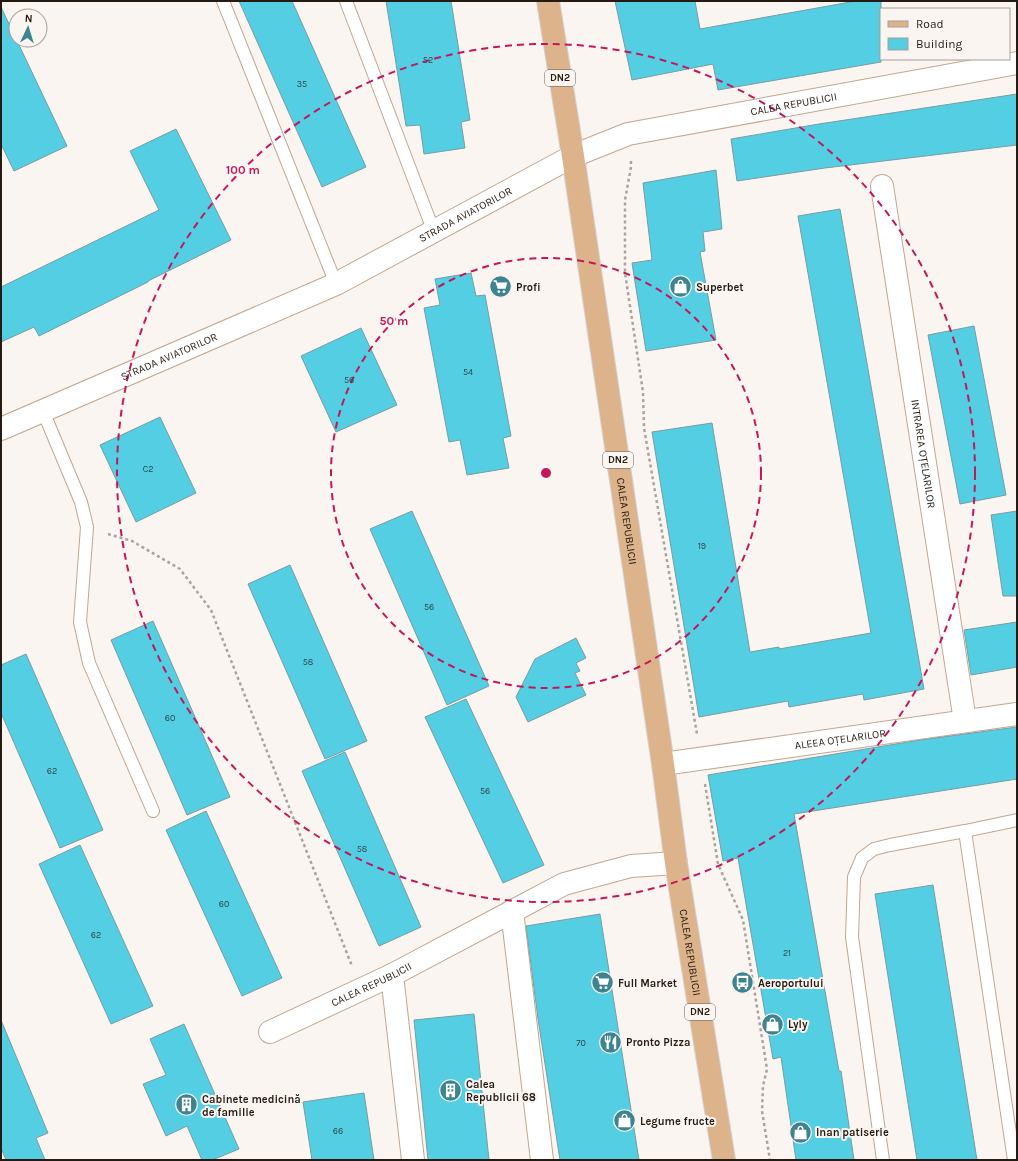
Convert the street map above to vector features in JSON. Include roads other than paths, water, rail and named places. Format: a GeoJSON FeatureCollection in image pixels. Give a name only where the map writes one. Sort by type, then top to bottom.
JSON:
{"type":"FeatureCollection","features":[{"type":"Feature","properties":{"kind":"main road","name":"CALEA REPUBLICII"},"geometry":{"type":"LineString","coordinates":[[548,1],[573,156],[663,764],[676,863],[724,1160]]}},
{"type":"Feature","properties":{"kind":"street","name":"CALEA REPUBLICII"},"geometry":{"type":"LineString","coordinates":[[573,156],[628,134],[1017,64]]}},
{"type":"Feature","properties":{"kind":"street","name":"STRADA AVIATORILOR"},"geometry":{"type":"LineString","coordinates":[[1,429],[336,284],[573,156]]}},
{"type":"Feature","properties":{"kind":"street","name":"INTRAREA OȚELARILOR"},"geometry":{"type":"LineString","coordinates":[[882,186],[965,721]]}},
{"type":"Feature","properties":{"kind":"street","name":"ALEEA OȚELARILOR"},"geometry":{"type":"LineString","coordinates":[[663,764],[1017,714]]}},
{"type":"Feature","properties":{"kind":"street","name":"CALEA REPUBLICII"},"geometry":{"type":"LineString","coordinates":[[270,1032],[392,975],[564,884],[631,866],[676,863]]}},
{"type":"Feature","properties":{"kind":"street"},"geometry":{"type":"LineString","coordinates":[[512,911],[542,1160]]}},
{"type":"Feature","properties":{"kind":"street"},"geometry":{"type":"LineString","coordinates":[[392,975],[413,1160]]}},
{"type":"Feature","properties":{"kind":"lane"},"geometry":{"type":"LineString","coordinates":[[223,1],[336,284]]}},
{"type":"Feature","properties":{"kind":"lane"},"geometry":{"type":"LineString","coordinates":[[346,1],[434,232]]}},
{"type":"Feature","properties":{"kind":"lane"},"geometry":{"type":"LineString","coordinates":[[43,411],[81,502],[87,527],[80,622],[89,663],[153,811]]}},
{"type":"Feature","properties":{"kind":"lane"},"geometry":{"type":"LineString","coordinates":[[883,1160],[852,937],[854,877],[862,858],[874,849],[1017,820]]}},
{"type":"Feature","properties":{"kind":"lane"},"geometry":{"type":"LineString","coordinates":[[965,831],[1014,1136],[1014,1160]]}},
{"type":"Feature","properties":{"kind":"place","name":"Profi"},"geometry":{"type":"Point","coordinates":[500,287]}},
{"type":"Feature","properties":{"kind":"place","name":"Superbet"},"geometry":{"type":"Point","coordinates":[681,287]}},
{"type":"Feature","properties":{"kind":"place","name":"Full Market"},"geometry":{"type":"Point","coordinates":[603,983]}},
{"type":"Feature","properties":{"kind":"place","name":"Aeroportului"},"geometry":{"type":"Point","coordinates":[743,983]}},
{"type":"Feature","properties":{"kind":"place","name":"Lyly"},"geometry":{"type":"Point","coordinates":[773,1024]}},
{"type":"Feature","properties":{"kind":"place","name":"Pronto Pizza"},"geometry":{"type":"Point","coordinates":[610,1042]}},
{"type":"Feature","properties":{"kind":"place","name":"Calea Republicii 68"},"geometry":{"type":"Point","coordinates":[451,1090]}},
{"type":"Feature","properties":{"kind":"place","name":"Cabinete medicină de familie"},"geometry":{"type":"Point","coordinates":[186,1105]}},
{"type":"Feature","properties":{"kind":"place","name":"Legume fructe"},"geometry":{"type":"Point","coordinates":[624,1121]}},
{"type":"Feature","properties":{"kind":"place","name":"Inan patiserie"},"geometry":{"type":"Point","coordinates":[800,1132]}}]}
